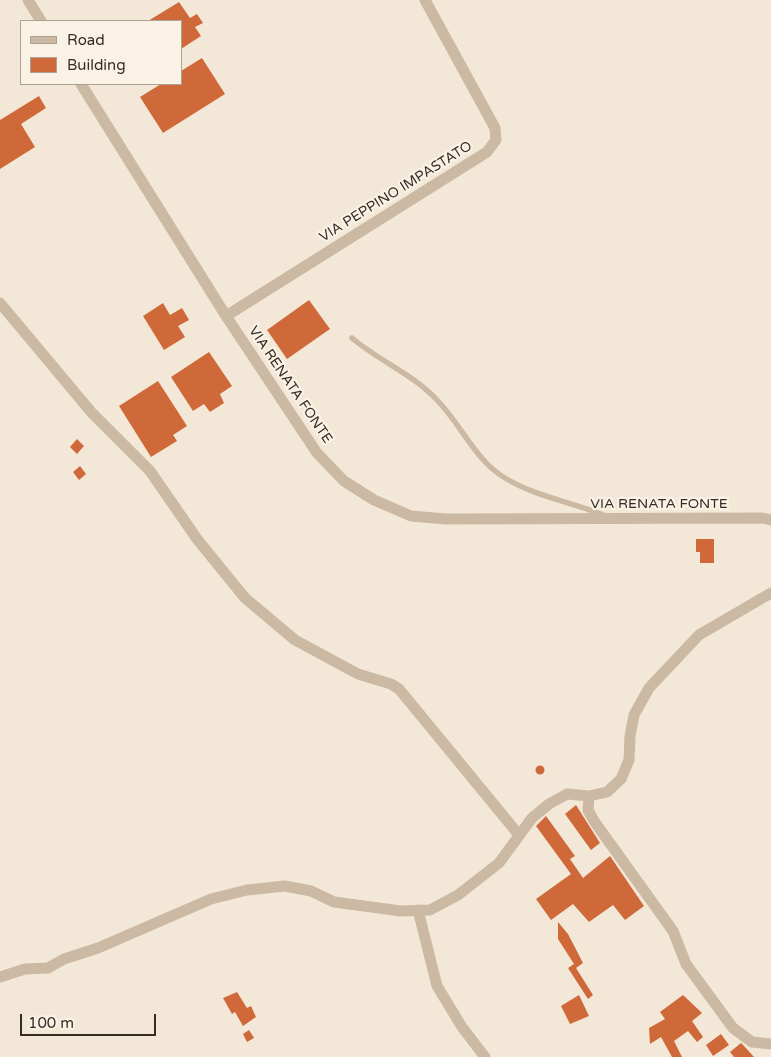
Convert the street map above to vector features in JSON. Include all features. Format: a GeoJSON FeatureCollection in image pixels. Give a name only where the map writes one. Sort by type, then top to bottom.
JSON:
{"type":"FeatureCollection","features":[{"type":"Feature","properties":{"kind":"street"},"geometry":{"type":"LineString","coordinates":[[28,0],[40,20]]}},
{"type":"Feature","properties":{"kind":"street","name":"VIA PEPPINO IMPASTATO"},"geometry":{"type":"LineString","coordinates":[[226,316],[487,152],[496,140],[495,128],[425,0]]}},
{"type":"Feature","properties":{"kind":"street","name":"VIA RENATA FONTE"},"geometry":{"type":"LineString","coordinates":[[81,85],[226,316],[316,453],[344,481],[374,500],[412,516],[446,519],[771,520]]}},
{"type":"Feature","properties":{"kind":"street"},"geometry":{"type":"LineString","coordinates":[[0,303],[92,413],[150,471],[197,539],[245,598],[295,640],[358,674],[390,684],[399,689],[519,835]]}},
{"type":"Feature","properties":{"kind":"street"},"geometry":{"type":"LineString","coordinates":[[0,977],[25,969],[48,968],[64,959],[98,948],[211,899],[247,890],[285,886],[311,891],[334,902],[401,911],[430,910],[458,895],[482,878],[499,863],[532,818],[555,800],[567,794],[589,796],[607,792],[621,779],[628,760],[634,715],[650,688],[699,635],[771,593]]}},
{"type":"Feature","properties":{"kind":"street"},"geometry":{"type":"LineString","coordinates":[[589,796],[588,810],[594,821],[673,931],[686,964],[733,1028],[752,1042],[771,1044]]}},
{"type":"Feature","properties":{"kind":"street"},"geometry":{"type":"LineString","coordinates":[[418,910],[437,986],[462,1027],[485,1057]]}},
{"type":"Feature","properties":{"kind":"lane"},"geometry":{"type":"LineString","coordinates":[[352,338],[368,351],[394,365],[420,384],[459,426],[482,459],[504,478],[531,492],[614,519]]}},
{"type":"Feature","properties":{"kind":"building"},"geometry":{"type":"Polygon","coordinates":[[[179,2],[190,18],[197,14],[203,23],[195,27],[201,36],[182,48],[182,20],[150,20],[179,2]]]}},
{"type":"Feature","properties":{"kind":"building"},"geometry":{"type":"Polygon","coordinates":[[[202,58],[225,94],[163,133],[140,97],[159,85],[182,85],[182,70],[202,58]]]}},
{"type":"Feature","properties":{"kind":"building"},"geometry":{"type":"Polygon","coordinates":[[[39,96],[46,108],[21,124],[35,147],[0,169],[0,120],[39,96]]]}},
{"type":"Feature","properties":{"kind":"building"},"geometry":{"type":"Polygon","coordinates":[[[309,300],[330,329],[287,359],[267,330],[309,300]]]}},
{"type":"Feature","properties":{"kind":"building"},"geometry":{"type":"Polygon","coordinates":[[[163,303],[170,315],[182,308],[189,320],[178,326],[185,337],[164,350],[143,316],[163,303]]]}},
{"type":"Feature","properties":{"kind":"building"},"geometry":{"type":"Polygon","coordinates":[[[209,352],[232,386],[220,394],[224,403],[210,412],[204,404],[193,411],[171,377],[209,352]]]}},
{"type":"Feature","properties":{"kind":"building"},"geometry":{"type":"Polygon","coordinates":[[[158,381],[187,426],[173,435],[177,441],[151,457],[119,406],[158,381]]]}},
{"type":"Feature","properties":{"kind":"building"},"geometry":{"type":"Polygon","coordinates":[[[77,439],[84,446],[77,454],[70,447],[77,439]]]}},
{"type":"Feature","properties":{"kind":"building"},"geometry":{"type":"Polygon","coordinates":[[[80,466],[86,474],[79,480],[73,472],[80,466]]]}},
{"type":"Feature","properties":{"kind":"building"},"geometry":{"type":"Polygon","coordinates":[[[696,539],[714,539],[714,563],[700,563],[700,552],[696,552],[696,539]]]}},
{"type":"Feature","properties":{"kind":"building"},"geometry":{"type":"Polygon","coordinates":[[[540,766],[544,770],[540,774],[536,770],[540,766]]]}},
{"type":"Feature","properties":{"kind":"building"},"geometry":{"type":"Polygon","coordinates":[[[576,805],[600,843],[591,850],[565,814],[576,805]]]}},
{"type":"Feature","properties":{"kind":"building"},"geometry":{"type":"Polygon","coordinates":[[[546,816],[575,856],[570,859],[583,878],[610,856],[644,906],[625,920],[613,905],[589,922],[573,904],[551,920],[536,899],[571,874],[536,826],[546,816]]]}},
{"type":"Feature","properties":{"kind":"building"},"geometry":{"type":"Polygon","coordinates":[[[558,922],[568,934],[583,963],[576,968],[593,995],[588,999],[568,968],[574,964],[558,939],[558,922]]]}},
{"type":"Feature","properties":{"kind":"building"},"geometry":{"type":"Polygon","coordinates":[[[237,992],[247,1008],[251,1006],[256,1017],[243,1026],[235,1012],[232,1014],[223,998],[237,992]]]}},
{"type":"Feature","properties":{"kind":"building"},"geometry":{"type":"Polygon","coordinates":[[[579,995],[589,1016],[570,1024],[561,1006],[579,995]]]}},
{"type":"Feature","properties":{"kind":"building"},"geometry":{"type":"Polygon","coordinates":[[[683,995],[702,1013],[692,1021],[703,1037],[697,1042],[688,1031],[674,1041],[682,1057],[672,1057],[661,1037],[650,1044],[649,1028],[665,1019],[660,1012],[683,995]]]}},
{"type":"Feature","properties":{"kind":"building"},"geometry":{"type":"Polygon","coordinates":[[[249,1030],[254,1038],[247,1042],[243,1034],[249,1030]]]}},
{"type":"Feature","properties":{"kind":"building"},"geometry":{"type":"Polygon","coordinates":[[[721,1034],[729,1045],[713,1056],[706,1045],[721,1034]]]}},
{"type":"Feature","properties":{"kind":"building"},"geometry":{"type":"Polygon","coordinates":[[[741,1043],[754,1057],[734,1057],[730,1052],[741,1043]]]}}]}
